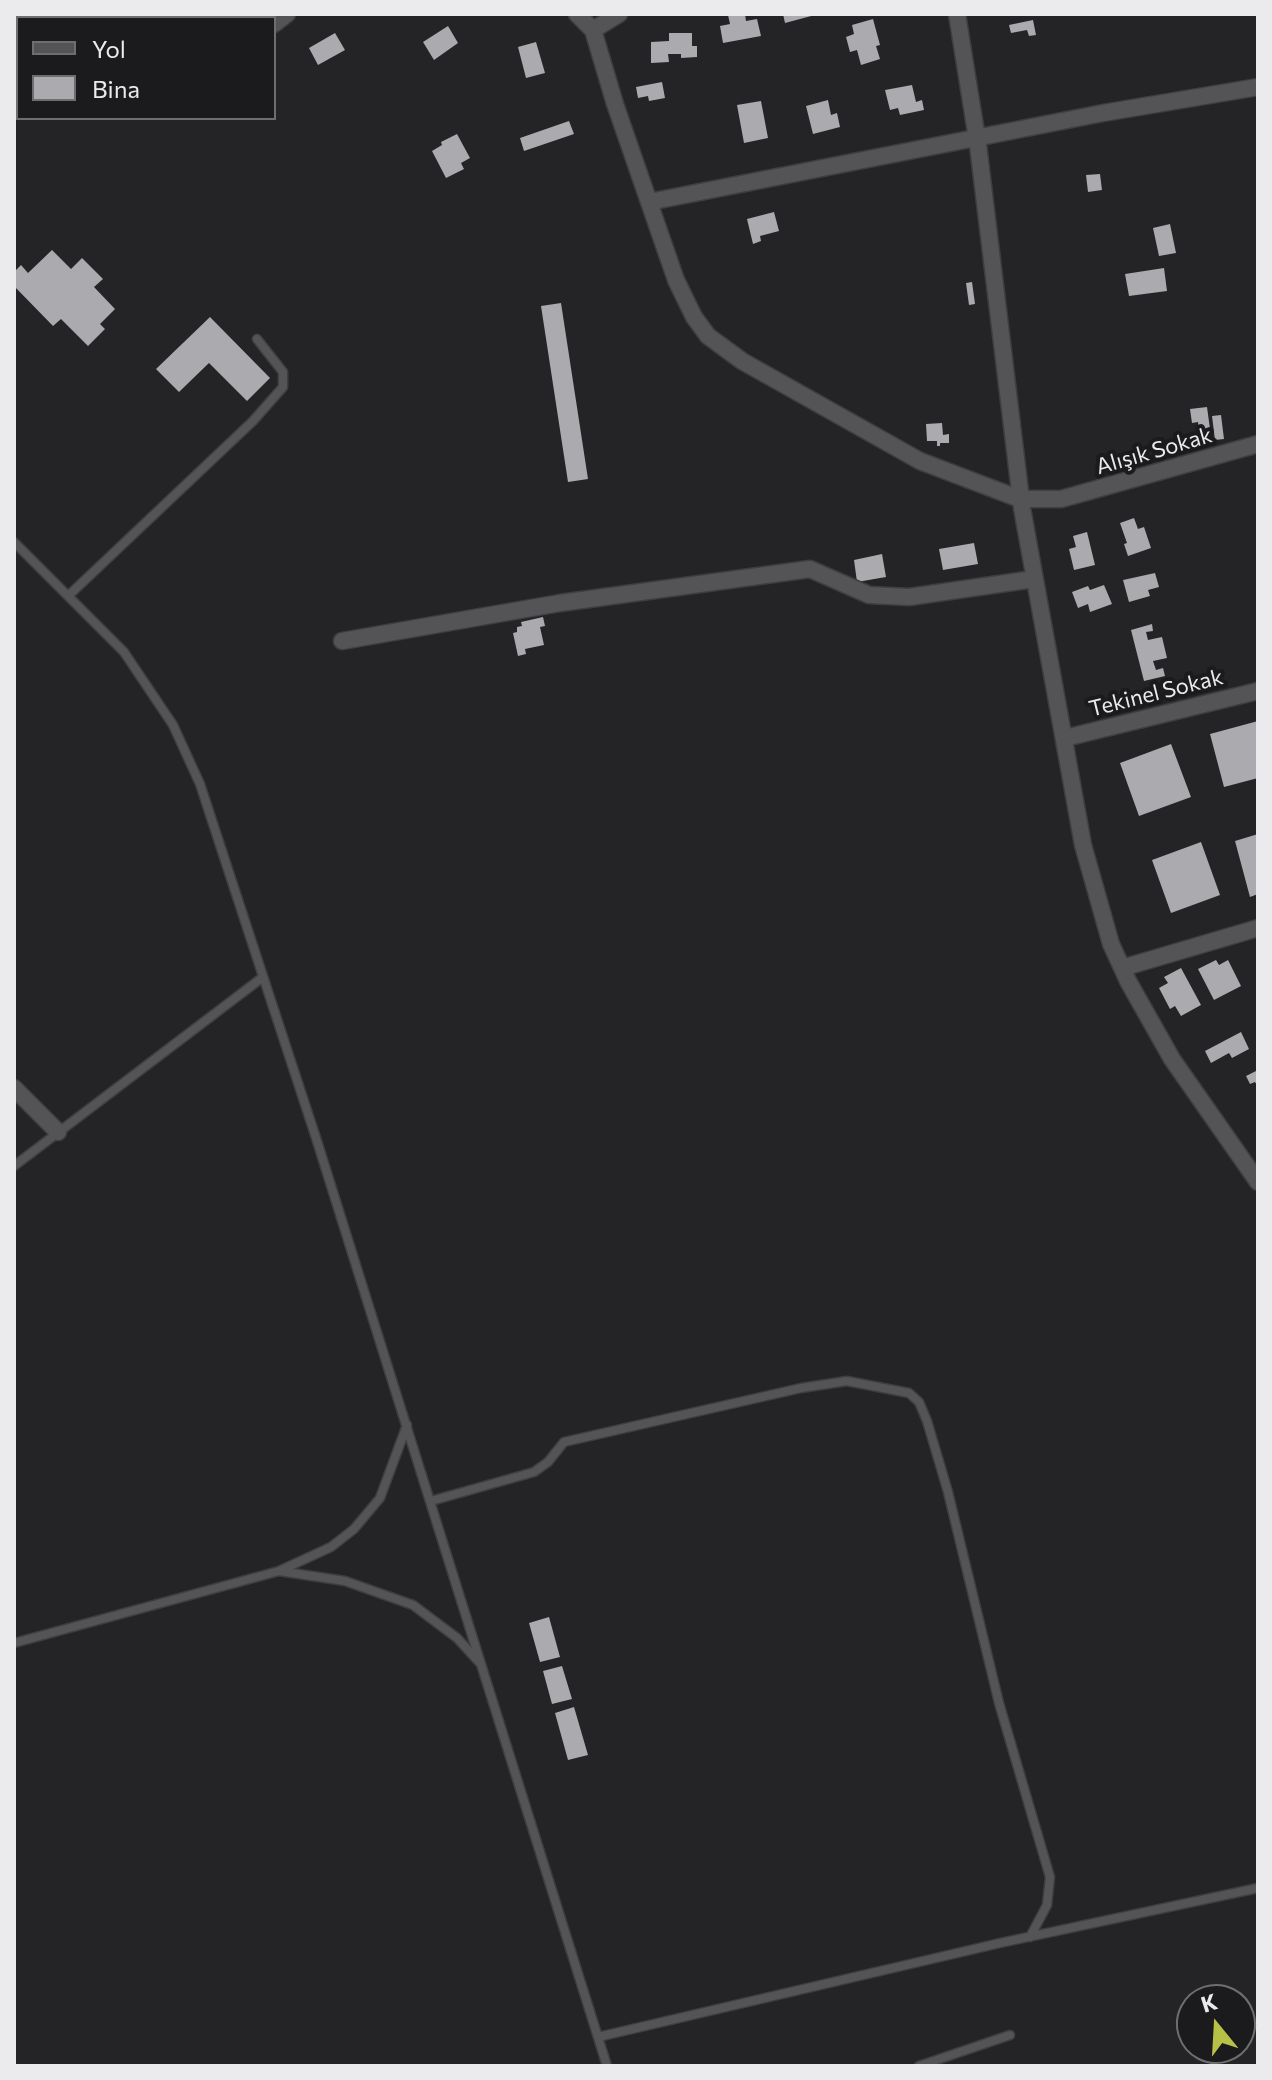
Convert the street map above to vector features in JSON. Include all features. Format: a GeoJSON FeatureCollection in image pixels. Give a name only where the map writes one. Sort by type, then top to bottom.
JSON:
{"type":"FeatureCollection","features":[{"type":"Feature","properties":{"kind":"street"},"geometry":{"type":"LineString","coordinates":[[577,14],[593,30],[615,104],[676,280],[694,317],[708,336],[742,361],[920,461],[1020,499]]}},
{"type":"Feature","properties":{"kind":"street"},"geometry":{"type":"LineString","coordinates":[[593,30],[619,14]]}},
{"type":"Feature","properties":{"kind":"street"},"geometry":{"type":"LineString","coordinates":[[957,14],[977,138],[1020,499],[1083,845],[1111,944],[1122,968],[1172,1059],[1258,1182]]}},
{"type":"Feature","properties":{"kind":"street"},"geometry":{"type":"LineString","coordinates":[[649,202],[1103,113],[1258,87]]}},
{"type":"Feature","properties":{"kind":"street","name":"Alışık Sokak"},"geometry":{"type":"LineString","coordinates":[[1020,499],[1061,499],[1258,444]]}},
{"type":"Feature","properties":{"kind":"street"},"geometry":{"type":"LineString","coordinates":[[342,641],[560,603],[810,569],[869,595],[909,597],[1034,579]]}},
{"type":"Feature","properties":{"kind":"street","name":"Tekinel Sokak"},"geometry":{"type":"LineString","coordinates":[[1065,738],[1258,691]]}},
{"type":"Feature","properties":{"kind":"street"},"geometry":{"type":"LineString","coordinates":[[1122,968],[1258,928]]}},
{"type":"Feature","properties":{"kind":"street"},"geometry":{"type":"LineString","coordinates":[[14,1088],[58,1132]]}},
{"type":"Feature","properties":{"kind":"lane"},"geometry":{"type":"LineString","coordinates":[[68,596],[253,421],[283,387],[283,372],[257,339]]}},
{"type":"Feature","properties":{"kind":"lane"},"geometry":{"type":"LineString","coordinates":[[14,542],[124,652],[173,725],[200,784],[407,1425],[607,2066]]}},
{"type":"Feature","properties":{"kind":"lane"},"geometry":{"type":"LineString","coordinates":[[14,1166],[263,977]]}},
{"type":"Feature","properties":{"kind":"lane"},"geometry":{"type":"LineString","coordinates":[[431,1501],[534,1472],[548,1462],[564,1442],[801,1388],[847,1381],[909,1393],[919,1402],[927,1421],[948,1492],[999,1703],[1050,1877],[1047,1905],[1030,1937]]}},
{"type":"Feature","properties":{"kind":"lane"},"geometry":{"type":"LineString","coordinates":[[14,1643],[279,1571],[331,1547],[354,1529],[380,1498],[407,1425]]}},
{"type":"Feature","properties":{"kind":"lane"},"geometry":{"type":"LineString","coordinates":[[279,1571],[345,1581],[413,1605],[457,1638],[481,1664]]}},
{"type":"Feature","properties":{"kind":"lane"},"geometry":{"type":"LineString","coordinates":[[598,2037],[1030,1937],[1258,1888]]}},
{"type":"Feature","properties":{"kind":"lane"},"geometry":{"type":"LineString","coordinates":[[919,2066],[1010,2035]]}},
{"type":"Feature","properties":{"kind":"building"},"geometry":{"type":"Polygon","coordinates":[[[745,14],[746,21],[757,19],[761,36],[723,43],[720,26],[730,24],[728,15],[745,14]]]}},
{"type":"Feature","properties":{"kind":"building"},"geometry":{"type":"Polygon","coordinates":[[[783,14],[815,14],[815,15],[785,23],[783,14]]]}},
{"type":"Feature","properties":{"kind":"building"},"geometry":{"type":"Polygon","coordinates":[[[873,19],[880,45],[876,46],[880,59],[861,65],[857,50],[850,52],[846,37],[854,34],[852,25],[873,19]]]}},
{"type":"Feature","properties":{"kind":"building"},"geometry":{"type":"Polygon","coordinates":[[[1033,20],[1036,35],[1029,36],[1027,30],[1011,33],[1009,25],[1033,20]]]}},
{"type":"Feature","properties":{"kind":"building"},"geometry":{"type":"Polygon","coordinates":[[[448,26],[458,43],[434,60],[423,42],[448,26]]]}},
{"type":"Feature","properties":{"kind":"building"},"geometry":{"type":"Polygon","coordinates":[[[335,33],[345,50],[318,65],[309,48],[335,33]]]}},
{"type":"Feature","properties":{"kind":"building"},"geometry":{"type":"Polygon","coordinates":[[[669,33],[692,33],[692,46],[697,46],[697,57],[681,58],[681,54],[668,54],[669,62],[651,63],[651,42],[669,41],[669,33]]]}},
{"type":"Feature","properties":{"kind":"building"},"geometry":{"type":"Polygon","coordinates":[[[536,42],[545,73],[526,78],[518,47],[536,42]]]}},
{"type":"Feature","properties":{"kind":"building"},"geometry":{"type":"Polygon","coordinates":[[[662,82],[665,98],[649,101],[648,96],[638,98],[636,87],[662,82]]]}},
{"type":"Feature","properties":{"kind":"building"},"geometry":{"type":"Polygon","coordinates":[[[912,85],[916,102],[922,100],[924,110],[900,115],[898,108],[890,110],[885,90],[912,85]]]}},
{"type":"Feature","properties":{"kind":"building"},"geometry":{"type":"Polygon","coordinates":[[[828,100],[831,115],[837,113],[840,127],[813,134],[806,106],[828,100]]]}},
{"type":"Feature","properties":{"kind":"building"},"geometry":{"type":"Polygon","coordinates":[[[761,101],[768,138],[744,143],[737,105],[761,101]]]}},
{"type":"Feature","properties":{"kind":"building"},"geometry":{"type":"Polygon","coordinates":[[[569,121],[574,134],[524,151],[520,138],[569,121]]]}},
{"type":"Feature","properties":{"kind":"building"},"geometry":{"type":"Polygon","coordinates":[[[457,134],[470,158],[461,163],[464,169],[446,178],[432,151],[457,134]]]}},
{"type":"Feature","properties":{"kind":"building"},"geometry":{"type":"Polygon","coordinates":[[[1100,174],[1102,190],[1088,192],[1086,175],[1100,174]]]}},
{"type":"Feature","properties":{"kind":"building"},"geometry":{"type":"Polygon","coordinates":[[[774,212],[779,231],[760,236],[761,241],[753,244],[747,219],[774,212]]]}},
{"type":"Feature","properties":{"kind":"building"},"geometry":{"type":"Polygon","coordinates":[[[1170,224],[1176,253],[1159,256],[1153,228],[1170,224]]]}},
{"type":"Feature","properties":{"kind":"building"},"geometry":{"type":"Polygon","coordinates":[[[52,250],[71,269],[82,258],[103,279],[94,287],[115,309],[100,324],[105,329],[88,346],[61,319],[53,326],[14,286],[14,272],[21,265],[28,273],[52,250]]]}},
{"type":"Feature","properties":{"kind":"building"},"geometry":{"type":"Polygon","coordinates":[[[1164,268],[1167,291],[1129,296],[1125,274],[1164,268]]]}},
{"type":"Feature","properties":{"kind":"building"},"geometry":{"type":"Polygon","coordinates":[[[972,282],[975,304],[969,305],[966,283],[972,282]]]}},
{"type":"Feature","properties":{"kind":"building"},"geometry":{"type":"Polygon","coordinates":[[[561,303],[588,479],[568,482],[541,306],[561,303]]]}},
{"type":"Feature","properties":{"kind":"building"},"geometry":{"type":"Polygon","coordinates":[[[210,317],[270,378],[247,401],[209,363],[179,392],[156,369],[210,317]]]}},
{"type":"Feature","properties":{"kind":"building"},"geometry":{"type":"Polygon","coordinates":[[[1207,407],[1210,429],[1199,431],[1198,422],[1192,423],[1190,409],[1207,407]]]}},
{"type":"Feature","properties":{"kind":"building"},"geometry":{"type":"Polygon","coordinates":[[[1221,415],[1224,439],[1215,440],[1212,416],[1221,415]]]}},
{"type":"Feature","properties":{"kind":"building"},"geometry":{"type":"Polygon","coordinates":[[[942,423],[943,435],[949,434],[949,443],[937,446],[937,441],[927,441],[926,424],[942,423]]]}},
{"type":"Feature","properties":{"kind":"building"},"geometry":{"type":"Polygon","coordinates":[[[1134,518],[1138,529],[1144,527],[1151,548],[1128,556],[1120,523],[1134,518]]]}},
{"type":"Feature","properties":{"kind":"building"},"geometry":{"type":"Polygon","coordinates":[[[1087,532],[1095,565],[1074,570],[1069,549],[1076,547],[1073,536],[1087,532]]]}},
{"type":"Feature","properties":{"kind":"building"},"geometry":{"type":"Polygon","coordinates":[[[974,543],[978,564],[943,570],[939,549],[974,543]]]}},
{"type":"Feature","properties":{"kind":"building"},"geometry":{"type":"Polygon","coordinates":[[[882,554],[886,577],[857,582],[854,560],[882,554]]]}},
{"type":"Feature","properties":{"kind":"building"},"geometry":{"type":"Polygon","coordinates":[[[1155,573],[1159,587],[1148,590],[1150,596],[1129,602],[1123,580],[1155,573]]]}},
{"type":"Feature","properties":{"kind":"building"},"geometry":{"type":"Polygon","coordinates":[[[1104,585],[1112,604],[1090,612],[1088,604],[1078,608],[1072,592],[1088,586],[1090,590],[1104,585]]]}},
{"type":"Feature","properties":{"kind":"building"},"geometry":{"type":"Polygon","coordinates":[[[543,617],[545,626],[540,627],[544,645],[525,649],[526,654],[518,656],[513,633],[522,626],[521,622],[543,617]]]}},
{"type":"Feature","properties":{"kind":"building"},"geometry":{"type":"Polygon","coordinates":[[[1152,624],[1153,631],[1146,632],[1148,640],[1162,637],[1167,658],[1153,661],[1156,670],[1163,668],[1165,676],[1144,681],[1131,630],[1152,624]]]}},
{"type":"Feature","properties":{"kind":"building"},"geometry":{"type":"Polygon","coordinates":[[[1258,721],[1258,778],[1224,787],[1210,734],[1258,721]]]}},
{"type":"Feature","properties":{"kind":"building"},"geometry":{"type":"Polygon","coordinates":[[[1171,744],[1191,797],[1139,816],[1120,763],[1171,744]]]}},
{"type":"Feature","properties":{"kind":"building"},"geometry":{"type":"Polygon","coordinates":[[[1258,834],[1258,894],[1250,897],[1235,841],[1258,834]]]}},
{"type":"Feature","properties":{"kind":"building"},"geometry":{"type":"Polygon","coordinates":[[[1201,842],[1220,895],[1171,913],[1152,860],[1201,842]]]}},
{"type":"Feature","properties":{"kind":"building"},"geometry":{"type":"Polygon","coordinates":[[[1216,960],[1219,965],[1228,960],[1241,986],[1214,1000],[1198,969],[1216,960]]]}},
{"type":"Feature","properties":{"kind":"building"},"geometry":{"type":"Polygon","coordinates":[[[1181,968],[1201,1005],[1181,1016],[1175,1006],[1170,1009],[1159,988],[1168,983],[1164,977],[1181,968]]]}},
{"type":"Feature","properties":{"kind":"building"},"geometry":{"type":"Polygon","coordinates":[[[1241,1032],[1249,1049],[1232,1058],[1229,1053],[1211,1063],[1205,1051],[1241,1032]]]}},
{"type":"Feature","properties":{"kind":"building"},"geometry":{"type":"Polygon","coordinates":[[[1258,1070],[1258,1087],[1255,1082],[1250,1084],[1246,1076],[1258,1070]]]}},
{"type":"Feature","properties":{"kind":"building"},"geometry":{"type":"Polygon","coordinates":[[[549,1617],[560,1657],[540,1662],[529,1623],[549,1617]]]}},
{"type":"Feature","properties":{"kind":"building"},"geometry":{"type":"Polygon","coordinates":[[[562,1666],[572,1699],[552,1704],[543,1671],[562,1666]]]}},
{"type":"Feature","properties":{"kind":"building"},"geometry":{"type":"Polygon","coordinates":[[[574,1707],[588,1755],[568,1760],[555,1713],[574,1707]]]}}]}
